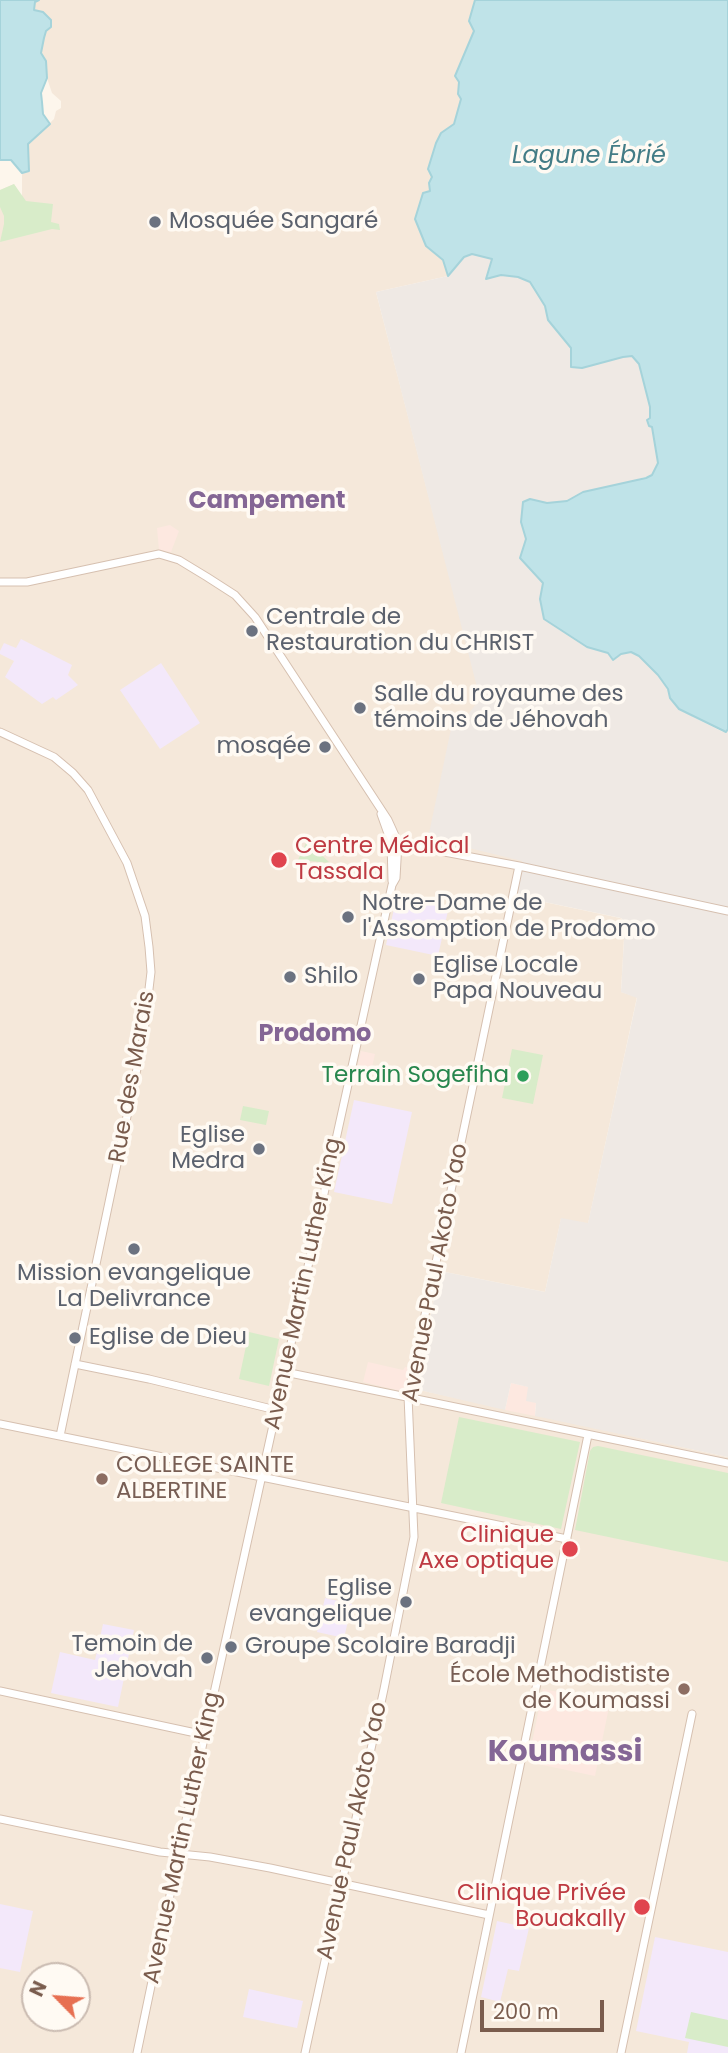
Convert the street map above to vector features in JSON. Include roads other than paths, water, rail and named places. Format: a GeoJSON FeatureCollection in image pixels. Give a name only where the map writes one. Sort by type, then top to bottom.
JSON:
{"type":"FeatureCollection","features":[{"type":"Feature","properties":{"kind":"street","name":"Avenue Martin Luther King"},"geometry":{"type":"LineString","coordinates":[[0,582],[27,582],[159,554],[179,559],[235,595],[255,617],[377,806],[394,842],[392,885],[178,1854],[137,2053]]}},
{"type":"Feature","properties":{"kind":"street","name":"Rue des Marais"},"geometry":{"type":"LineString","coordinates":[[0,732],[54,757],[88,790],[127,863],[145,916],[149,947],[151,972],[148,1016],[60,1436]]}},
{"type":"Feature","properties":{"kind":"street"},"geometry":{"type":"LineString","coordinates":[[394,842],[728,911]]}},
{"type":"Feature","properties":{"kind":"street","name":"Avenue Paul Akoto Yao"},"geometry":{"type":"LineString","coordinates":[[305,2053],[414,1537],[408,1396],[519,866]]}},
{"type":"Feature","properties":{"kind":"street"},"geometry":{"type":"LineString","coordinates":[[75,1364],[276,1410]]}},
{"type":"Feature","properties":{"kind":"street"},"geometry":{"type":"LineString","coordinates":[[285,1372],[728,1463]]}},
{"type":"Feature","properties":{"kind":"street"},"geometry":{"type":"LineString","coordinates":[[0,1424],[567,1539]]}},
{"type":"Feature","properties":{"kind":"street"},"geometry":{"type":"LineString","coordinates":[[461,2053],[589,1435]]}},
{"type":"Feature","properties":{"kind":"street"},"geometry":{"type":"LineString","coordinates":[[0,1691],[205,1735]]}},
{"type":"Feature","properties":{"kind":"street"},"geometry":{"type":"LineString","coordinates":[[621,2053],[692,1714]]}},
{"type":"Feature","properties":{"kind":"street"},"geometry":{"type":"LineString","coordinates":[[0,1819],[178,1854],[270,1868],[489,1915]]}},
{"type":"Feature","properties":{"kind":"water"},"geometry":{"type":"Polygon","coordinates":[[[0,0],[39,0],[35,2],[34,10],[43,12],[51,20],[41,53],[46,61],[47,78],[41,93],[43,114],[50,124],[28,144],[29,171],[22,173],[11,160],[0,160],[0,0]]]}},
{"type":"Feature","properties":{"kind":"water","name":"Lagune Ébrié"},"geometry":{"type":"Polygon","coordinates":[[[475,0],[728,0],[726,732],[679,709],[658,675],[639,656],[631,652],[621,654],[613,660],[608,653],[587,647],[544,619],[540,599],[543,583],[520,558],[526,539],[521,522],[523,502],[530,499],[547,503],[567,501],[583,492],[646,478],[652,475],[658,463],[652,427],[647,420],[650,418],[650,407],[639,364],[632,356],[582,368],[571,367],[571,348],[548,320],[545,306],[530,282],[501,275],[486,279],[492,259],[472,254],[464,257],[448,276],[443,260],[426,246],[415,219],[423,193],[430,191],[429,183],[432,177],[428,169],[436,143],[441,133],[454,124],[461,99],[458,94],[459,82],[455,76],[474,31],[469,21],[475,0]]]}},
{"type":"Feature","properties":{"kind":"place","name":"Mosquée Sangaré"},"geometry":{"type":"Point","coordinates":[155,222]}},
{"type":"Feature","properties":{"kind":"place","name":"Centrale de Restauration du CHRIST"},"geometry":{"type":"Point","coordinates":[252,631]}},
{"type":"Feature","properties":{"kind":"place","name":"Salle du royaume des témoins de Jéhovah"},"geometry":{"type":"Point","coordinates":[360,708]}},
{"type":"Feature","properties":{"kind":"place","name":"mosqée"},"geometry":{"type":"Point","coordinates":[325,747]}},
{"type":"Feature","properties":{"kind":"place","name":"Centre Médical Tassala"},"geometry":{"type":"Point","coordinates":[279,860]}},
{"type":"Feature","properties":{"kind":"place","name":"Notre-Dame de l'Assomption de Prodomo"},"geometry":{"type":"Point","coordinates":[348,917]}},
{"type":"Feature","properties":{"kind":"place","name":"Shilo"},"geometry":{"type":"Point","coordinates":[290,977]}},
{"type":"Feature","properties":{"kind":"place","name":"Eglise Locale Papa Nouveau"},"geometry":{"type":"Point","coordinates":[419,979]}},
{"type":"Feature","properties":{"kind":"place","name":"Terrain Sogefiha"},"geometry":{"type":"Point","coordinates":[523,1076]}},
{"type":"Feature","properties":{"kind":"place","name":"Eglise Medra"},"geometry":{"type":"Point","coordinates":[259,1149]}},
{"type":"Feature","properties":{"kind":"place","name":"Mission evangelique La Delivrance"},"geometry":{"type":"Point","coordinates":[134,1249]}},
{"type":"Feature","properties":{"kind":"place","name":"Eglise de Dieu"},"geometry":{"type":"Point","coordinates":[75,1338]}},
{"type":"Feature","properties":{"kind":"place","name":"COLLEGE SAINTE ALBERTINE"},"geometry":{"type":"Point","coordinates":[102,1479]}},
{"type":"Feature","properties":{"kind":"place","name":"Clinique Axe optique"},"geometry":{"type":"Point","coordinates":[570,1549]}},
{"type":"Feature","properties":{"kind":"place","name":"Eglise evangelique"},"geometry":{"type":"Point","coordinates":[406,1602]}},
{"type":"Feature","properties":{"kind":"place","name":"Groupe Scolaire Baradji"},"geometry":{"type":"Point","coordinates":[231,1647]}},
{"type":"Feature","properties":{"kind":"place","name":"Temoin de Jehovah"},"geometry":{"type":"Point","coordinates":[207,1658]}},
{"type":"Feature","properties":{"kind":"place","name":"École Methodististe de Koumassi"},"geometry":{"type":"Point","coordinates":[684,1689]}},
{"type":"Feature","properties":{"kind":"place","name":"Clinique Privée Bouakally"},"geometry":{"type":"Point","coordinates":[642,1907]}},
{"type":"Feature","properties":{"kind":"district","name":"Campement"},"geometry":{"type":"Point","coordinates":[267,502]}},
{"type":"Feature","properties":{"kind":"district","name":"Prodomo"},"geometry":{"type":"Point","coordinates":[315,1035]}},
{"type":"Feature","properties":{"kind":"district","name":"Koumassi"},"geometry":{"type":"Point","coordinates":[565,1753]}}]}
